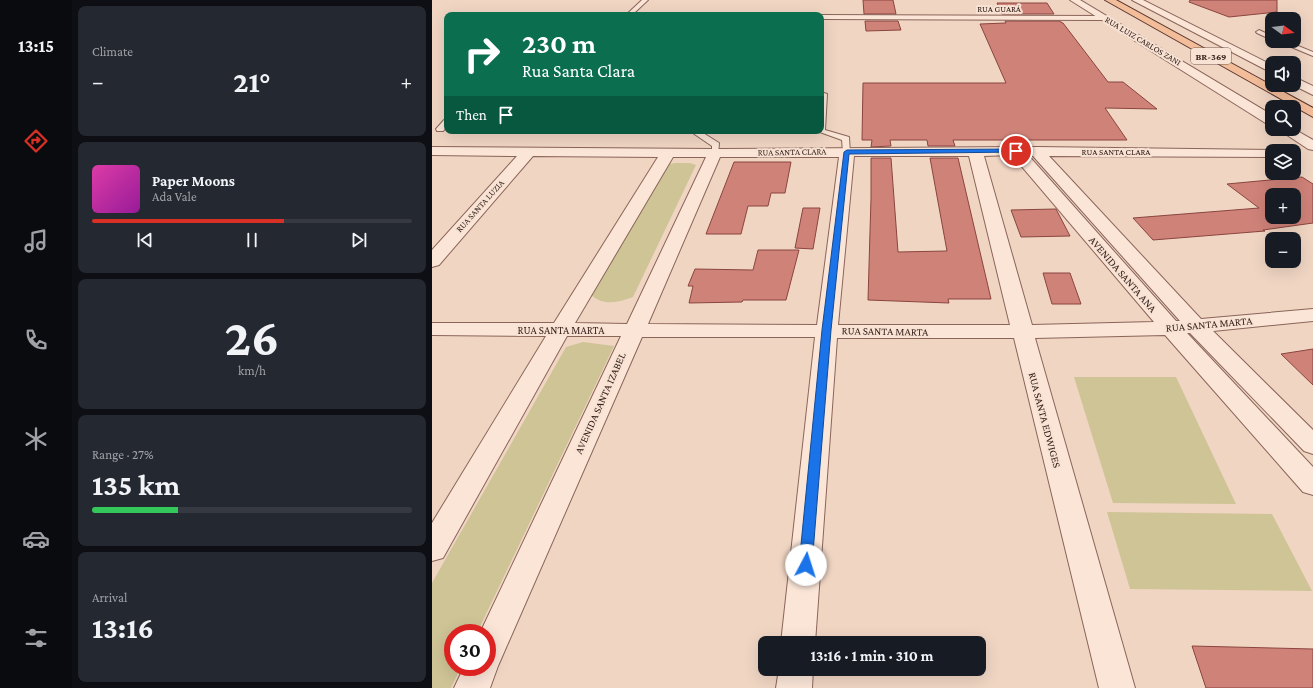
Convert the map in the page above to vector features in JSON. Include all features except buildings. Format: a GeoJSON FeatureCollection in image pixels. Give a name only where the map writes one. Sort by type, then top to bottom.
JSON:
{"type":"FeatureCollection","features":[{"type":"Feature","properties":{"kind":"main road","name":"BR-369"},"geometry":{"type":"LineString","coordinates":[[1099,0],[1269,100]]}},
{"type":"Feature","properties":{"kind":"main road","name":"BR-369"},"geometry":{"type":"LineString","coordinates":[[1110,0],[1313,113]]}},
{"type":"Feature","properties":{"kind":"main road"},"geometry":{"type":"LineString","coordinates":[[1301,118],[1313,125]]}},
{"type":"Feature","properties":{"kind":"street","name":"RUA LUIZ CARLOS ZANI"},"geometry":{"type":"LineString","coordinates":[[1074,0],[1106,18],[1265,117]]}},
{"type":"Feature","properties":{"kind":"street"},"geometry":{"type":"LineString","coordinates":[[1136,0],[1265,66]]}},
{"type":"Feature","properties":{"kind":"street"},"geometry":{"type":"LineString","coordinates":[[1301,85],[1313,91]]}},
{"type":"Feature","properties":{"kind":"street"},"geometry":{"type":"LineString","coordinates":[[1297,136],[1313,146]]}},
{"type":"Feature","properties":{"kind":"street","name":"RUA SANTA CLARA"},"geometry":{"type":"LineString","coordinates":[[432,151],[668,153],[975,151],[1265,153]]}},
{"type":"Feature","properties":{"kind":"street","name":"RUA SANTA EDWIGES"},"geometry":{"type":"LineString","coordinates":[[975,151],[1117,688]]}},
{"type":"Feature","properties":{"kind":"street","name":"AVENIDA SANTA ANA"},"geometry":{"type":"LineString","coordinates":[[1016,151],[1170,328],[1313,486]]}},
{"type":"Feature","properties":{"kind":"street","name":"AVENIDA SANTA ANA"},"geometry":{"type":"LineString","coordinates":[[1037,151],[1196,326],[1313,445]]}},
{"type":"Feature","properties":{"kind":"street","name":"RUA SANTA LUZIA"},"geometry":{"type":"LineString","coordinates":[[432,261],[529,152]]}},
{"type":"Feature","properties":{"kind":"street"},"geometry":{"type":"LineString","coordinates":[[799,636],[827,330],[847,152]]}},
{"type":"Feature","properties":{"kind":"street"},"geometry":{"type":"LineString","coordinates":[[432,549],[560,330],[668,153]]}},
{"type":"Feature","properties":{"kind":"street","name":"AVENIDA SANTA IZABEL"},"geometry":{"type":"LineString","coordinates":[[496,634],[633,330],[715,153]]}},
{"type":"Feature","properties":{"kind":"street"},"geometry":{"type":"LineString","coordinates":[[1301,153],[1313,153]]}},
{"type":"Feature","properties":{"kind":"street","name":"RUA SANTA MARTA"},"geometry":{"type":"LineString","coordinates":[[432,329],[1022,332],[1170,328],[1313,315]]}},
{"type":"Feature","properties":{"kind":"street"},"geometry":{"type":"LineString","coordinates":[[472,688],[477,676]]}},
{"type":"Feature","properties":{"kind":"street"},"geometry":{"type":"LineString","coordinates":[[794,688],[795,676]]}},
{"type":"Feature","properties":{"kind":"lane"},"geometry":{"type":"LineString","coordinates":[[632,12],[645,0]]}},
{"type":"Feature","properties":{"kind":"lane","name":"RUA GUARÁ"},"geometry":{"type":"LineString","coordinates":[[824,17],[1106,18]]}},
{"type":"Feature","properties":{"kind":"lane"},"geometry":{"type":"LineString","coordinates":[[1259,32],[1265,35]]}},
{"type":"Feature","properties":{"kind":"lane"},"geometry":{"type":"LineString","coordinates":[[1298,48],[1313,54]]}},
{"type":"Feature","properties":{"kind":"lane"},"geometry":{"type":"LineString","coordinates":[[440,129],[444,125]]}},
{"type":"Feature","properties":{"kind":"lane"},"geometry":{"type":"LineString","coordinates":[[824,132],[846,139],[847,152]]}},
{"type":"Feature","properties":{"kind":"lane"},"geometry":{"type":"LineString","coordinates":[[699,134],[716,145],[715,153]]}},
{"type":"Feature","properties":{"kind":"shaded area"},"geometry":{"type":"Polygon","coordinates":[[[690,163],[696,165],[633,297],[616,302],[605,302],[595,298],[590,294],[669,164],[690,163]]]}},
{"type":"Feature","properties":{"kind":"shaded area"},"geometry":{"type":"Polygon","coordinates":[[[583,342],[614,346],[481,624],[444,624],[444,676],[457,676],[451,688],[432,688],[432,583],[566,347],[583,342]]]}},
{"type":"Feature","properties":{"kind":"shaded area"},"geometry":{"type":"Polygon","coordinates":[[[1074,377],[1176,377],[1236,504],[1113,503],[1074,377]]]}},
{"type":"Feature","properties":{"kind":"shaded area"},"geometry":{"type":"Polygon","coordinates":[[[1107,512],[1272,514],[1312,591],[1130,589],[1107,512]]]}},
{"type":"Feature","properties":{"kind":"route"},"geometry":{"type":"LineString","coordinates":[[806,565],[827,330],[847,152],[1016,151]]}}]}
